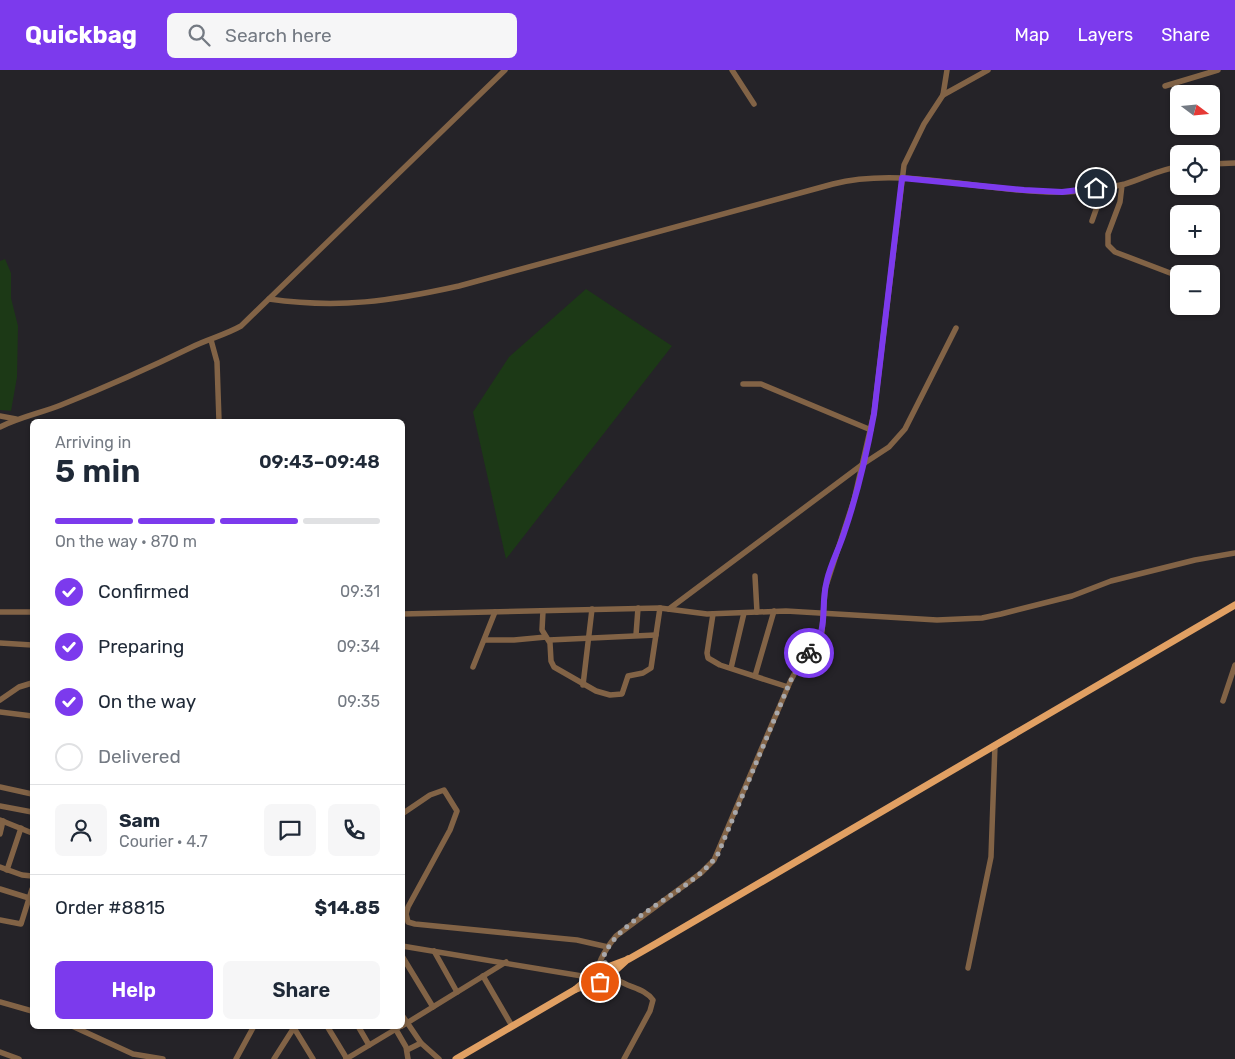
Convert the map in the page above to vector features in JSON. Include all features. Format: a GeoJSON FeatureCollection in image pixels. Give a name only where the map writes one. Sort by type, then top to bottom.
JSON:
{"type":"FeatureCollection","features":[{"type":"Feature","properties":{"kind":"main road"},"geometry":{"type":"LineString","coordinates":[[456,1059],[576,990],[611,976],[629,959],[1235,605]]}},
{"type":"Feature","properties":{"kind":"main road"},"geometry":{"type":"LineString","coordinates":[[576,990],[596,971],[629,959]]}},
{"type":"Feature","properties":{"kind":"street"},"geometry":{"type":"LineString","coordinates":[[0,427],[16,419],[63,404],[159,364],[194,346],[241,326],[505,70]]}},
{"type":"Feature","properties":{"kind":"street"},"geometry":{"type":"LineString","coordinates":[[732,70],[754,104]]}},
{"type":"Feature","properties":{"kind":"street"},"geometry":{"type":"LineString","coordinates":[[944,95],[947,70]]}},
{"type":"Feature","properties":{"kind":"street"},"geometry":{"type":"LineString","coordinates":[[600,982],[596,971],[608,947],[621,932],[684,886],[714,860],[788,687],[799,665],[820,637],[823,627],[822,612],[827,580],[846,528],[871,430],[902,178],[909,153],[924,124],[944,95],[988,70]]}},
{"type":"Feature","properties":{"kind":"street"},"geometry":{"type":"LineString","coordinates":[[1166,86],[1218,70]]}},
{"type":"Feature","properties":{"kind":"street"},"geometry":{"type":"LineString","coordinates":[[1220,164],[1235,163]]}},
{"type":"Feature","properties":{"kind":"street"},"geometry":{"type":"LineString","coordinates":[[269,300],[328,305],[397,299],[459,286],[850,179],[902,178],[1062,192],[1122,185],[1153,173],[1170,169]]}},
{"type":"Feature","properties":{"kind":"street"},"geometry":{"type":"LineString","coordinates":[[1122,185],[1120,202],[1108,234],[1108,245],[1115,252],[1170,273]]}},
{"type":"Feature","properties":{"kind":"street"},"geometry":{"type":"LineString","coordinates":[[1092,221],[1104,187]]}},
{"type":"Feature","properties":{"kind":"street"},"geometry":{"type":"LineString","coordinates":[[668,609],[863,464],[889,447],[905,429],[956,328]]}},
{"type":"Feature","properties":{"kind":"street"},"geometry":{"type":"LineString","coordinates":[[211,340],[217,362],[219,419]]}},
{"type":"Feature","properties":{"kind":"street"},"geometry":{"type":"LineString","coordinates":[[743,384],[761,384],[871,430]]}},
{"type":"Feature","properties":{"kind":"street"},"geometry":{"type":"LineString","coordinates":[[0,416],[16,419]]}},
{"type":"Feature","properties":{"kind":"street"},"geometry":{"type":"LineString","coordinates":[[405,614],[592,608],[660,608],[713,614],[774,611],[822,612],[938,620],[982,618],[1072,596],[1111,581],[1195,560],[1235,553]]}},
{"type":"Feature","properties":{"kind":"street"},"geometry":{"type":"LineString","coordinates":[[755,576],[757,612]]}},
{"type":"Feature","properties":{"kind":"street"},"geometry":{"type":"LineString","coordinates":[[584,685],[592,608]]}},
{"type":"Feature","properties":{"kind":"street"},"geometry":{"type":"LineString","coordinates":[[636,636],[638,608]]}},
{"type":"Feature","properties":{"kind":"street"},"geometry":{"type":"LineString","coordinates":[[543,611],[542,627],[548,638],[552,665],[584,685],[610,695],[622,694],[628,676],[650,670],[660,608]]}},
{"type":"Feature","properties":{"kind":"street"},"geometry":{"type":"LineString","coordinates":[[755,676],[774,611]]}},
{"type":"Feature","properties":{"kind":"street"},"geometry":{"type":"LineString","coordinates":[[0,612],[30,612]]}},
{"type":"Feature","properties":{"kind":"street"},"geometry":{"type":"LineString","coordinates":[[473,667],[495,612]]}},
{"type":"Feature","properties":{"kind":"street"},"geometry":{"type":"LineString","coordinates":[[730,668],[744,613]]}},
{"type":"Feature","properties":{"kind":"street"},"geometry":{"type":"LineString","coordinates":[[713,614],[707,656],[714,662],[788,687]]}},
{"type":"Feature","properties":{"kind":"street"},"geometry":{"type":"LineString","coordinates":[[485,640],[656,635]]}},
{"type":"Feature","properties":{"kind":"street"},"geometry":{"type":"LineString","coordinates":[[0,643],[30,645]]}},
{"type":"Feature","properties":{"kind":"street"},"geometry":{"type":"LineString","coordinates":[[1223,701],[1235,665]]}},
{"type":"Feature","properties":{"kind":"street"},"geometry":{"type":"LineString","coordinates":[[0,700],[19,687],[30,684]]}},
{"type":"Feature","properties":{"kind":"street"},"geometry":{"type":"LineString","coordinates":[[0,712],[30,716]]}},
{"type":"Feature","properties":{"kind":"street"},"geometry":{"type":"LineString","coordinates":[[968,968],[991,857],[995,745]]}},
{"type":"Feature","properties":{"kind":"street"},"geometry":{"type":"LineString","coordinates":[[0,787],[30,794]]}},
{"type":"Feature","properties":{"kind":"street"},"geometry":{"type":"LineString","coordinates":[[405,812],[430,795],[444,790],[457,811],[450,830],[408,907],[406,918],[412,924]]}},
{"type":"Feature","properties":{"kind":"street"},"geometry":{"type":"LineString","coordinates":[[0,806],[30,812]]}},
{"type":"Feature","properties":{"kind":"street"},"geometry":{"type":"LineString","coordinates":[[0,834],[2,821],[30,832]]}},
{"type":"Feature","properties":{"kind":"street"},"geometry":{"type":"LineString","coordinates":[[7,870],[21,828]]}},
{"type":"Feature","properties":{"kind":"street"},"geometry":{"type":"LineString","coordinates":[[0,867],[30,876]]}},
{"type":"Feature","properties":{"kind":"street"},"geometry":{"type":"LineString","coordinates":[[0,888],[29,898]]}},
{"type":"Feature","properties":{"kind":"street"},"geometry":{"type":"LineString","coordinates":[[0,920],[21,924],[30,895]]}},
{"type":"Feature","properties":{"kind":"street"},"geometry":{"type":"LineString","coordinates":[[405,925],[412,924],[576,940],[608,947]]}},
{"type":"Feature","properties":{"kind":"street"},"geometry":{"type":"LineString","coordinates":[[405,946],[588,977]]}},
{"type":"Feature","properties":{"kind":"street"},"geometry":{"type":"LineString","coordinates":[[405,952],[411,947]]}},
{"type":"Feature","properties":{"kind":"street"},"geometry":{"type":"LineString","coordinates":[[434,951],[457,992]]}},
{"type":"Feature","properties":{"kind":"street"},"geometry":{"type":"LineString","coordinates":[[603,958],[611,976],[648,994],[653,1000],[650,1011],[624,1059]]}},
{"type":"Feature","properties":{"kind":"street"},"geometry":{"type":"LineString","coordinates":[[405,959],[433,1007]]}},
{"type":"Feature","properties":{"kind":"street"},"geometry":{"type":"LineString","coordinates":[[405,1023],[506,962]]}},
{"type":"Feature","properties":{"kind":"street"},"geometry":{"type":"LineString","coordinates":[[483,976],[512,1026]]}},
{"type":"Feature","properties":{"kind":"street"},"geometry":{"type":"LineString","coordinates":[[0,1002],[30,1010]]}},
{"type":"Feature","properties":{"kind":"street"},"geometry":{"type":"LineString","coordinates":[[79,1029],[133,1054],[164,1059]]}},
{"type":"Feature","properties":{"kind":"street"},"geometry":{"type":"LineString","coordinates":[[88,1033],[90,1029]]}},
{"type":"Feature","properties":{"kind":"street"},"geometry":{"type":"LineString","coordinates":[[236,1059],[252,1029]]}},
{"type":"Feature","properties":{"kind":"street"},"geometry":{"type":"LineString","coordinates":[[276,1058],[293,1029]]}},
{"type":"Feature","properties":{"kind":"street"},"geometry":{"type":"LineString","coordinates":[[295,1029],[313,1059]]}},
{"type":"Feature","properties":{"kind":"street"},"geometry":{"type":"LineString","coordinates":[[329,1029],[347,1059],[395,1029]]}},
{"type":"Feature","properties":{"kind":"street"},"geometry":{"type":"LineString","coordinates":[[360,1029],[369,1045]]}},
{"type":"Feature","properties":{"kind":"street"},"geometry":{"type":"LineString","coordinates":[[401,1029],[408,1059]]}},
{"type":"Feature","properties":{"kind":"street"},"geometry":{"type":"LineString","coordinates":[[404,1029],[439,1059]]}},
{"type":"Feature","properties":{"kind":"street"},"geometry":{"type":"LineString","coordinates":[[407,1050],[421,1043]]}},
{"type":"Feature","properties":{"kind":"street"},"geometry":{"type":"LineString","coordinates":[[0,1052],[19,1059]]}},
{"type":"Feature","properties":{"kind":"green space"},"geometry":{"type":"Polygon","coordinates":[[[5,259],[11,273],[11,298],[18,326],[17,377],[11,411],[0,410],[0,261],[5,259]]]}},
{"type":"Feature","properties":{"kind":"green space"},"geometry":{"type":"Polygon","coordinates":[[[586,289],[672,346],[506,559],[473,412],[509,357],[586,289]]]}},
{"type":"Feature","properties":{"kind":"way so far"},"geometry":{"type":"LineString","coordinates":[[600,982],[611,976],[603,958],[616,936],[710,865],[718,854],[794,673],[809,653]]}},
{"type":"Feature","properties":{"kind":"route"},"geometry":{"type":"LineString","coordinates":[[809,653],[818,642],[822,632],[824,589],[846,528],[869,440],[874,414],[902,178],[1062,192],[1096,188]]}}]}
